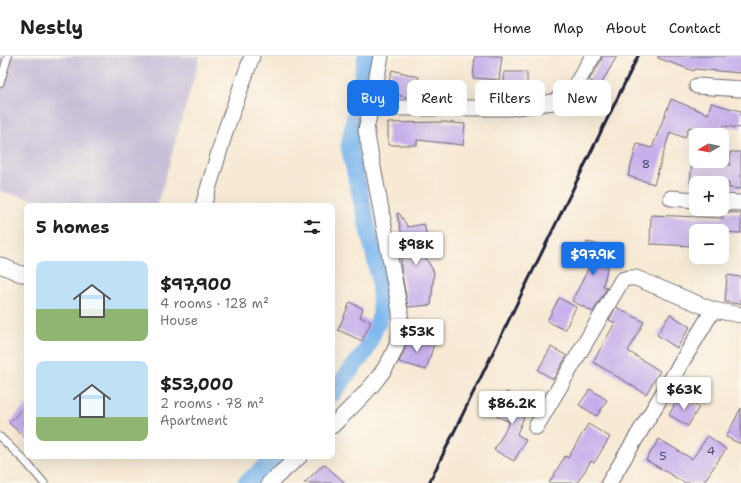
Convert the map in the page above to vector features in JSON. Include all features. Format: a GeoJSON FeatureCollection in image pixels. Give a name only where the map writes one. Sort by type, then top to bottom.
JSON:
{"type":"FeatureCollection","features":[{"type":"Feature","properties":{"kind":"street"},"geometry":{"type":"LineString","coordinates":[[204,203],[226,129],[252,56]]}},
{"type":"Feature","properties":{"kind":"street"},"geometry":{"type":"LineString","coordinates":[[376,80],[381,56]]}},
{"type":"Feature","properties":{"kind":"street"},"geometry":{"type":"LineString","coordinates":[[399,108],[509,108],[553,102],[572,91],[593,56]]}},
{"type":"Feature","properties":{"kind":"street"},"geometry":{"type":"LineString","coordinates":[[697,86],[741,89]]}},
{"type":"Feature","properties":{"kind":"street"},"geometry":{"type":"LineString","coordinates":[[335,423],[365,394],[393,356],[400,332],[400,310],[366,130],[369,116]]}},
{"type":"Feature","properties":{"kind":"street"},"geometry":{"type":"LineString","coordinates":[[671,198],[689,199]]}},
{"type":"Feature","properties":{"kind":"street"},"geometry":{"type":"LineString","coordinates":[[729,202],[741,203]]}},
{"type":"Feature","properties":{"kind":"street"},"geometry":{"type":"LineString","coordinates":[[0,265],[24,274]]}},
{"type":"Feature","properties":{"kind":"street"},"geometry":{"type":"LineString","coordinates":[[536,427],[622,280],[636,278],[713,310],[741,315]]}},
{"type":"Feature","properties":{"kind":"street"},"geometry":{"type":"LineString","coordinates":[[609,483],[713,310]]}},
{"type":"Feature","properties":{"kind":"street"},"geometry":{"type":"LineString","coordinates":[[269,483],[297,459]]}},
{"type":"Feature","properties":{"kind":"lane"},"geometry":{"type":"LineString","coordinates":[[0,83],[8,56]]}},
{"type":"Feature","properties":{"kind":"lane"},"geometry":{"type":"LineString","coordinates":[[0,437],[44,483]]}},
{"type":"Feature","properties":{"kind":"shaded area"},"geometry":{"type":"Polygon","coordinates":[[[0,56],[200,56],[158,203],[46,203],[0,191],[0,56]]]}},
{"type":"Feature","properties":{"kind":"building"},"geometry":{"type":"Polygon","coordinates":[[[475,56],[502,56],[499,80],[473,78],[475,56]]]}},
{"type":"Feature","properties":{"kind":"building"},"geometry":{"type":"Polygon","coordinates":[[[602,56],[617,56],[603,80],[589,80],[601,61],[602,56]]]}},
{"type":"Feature","properties":{"kind":"building"},"geometry":{"type":"Polygon","coordinates":[[[658,56],[741,56],[741,73],[695,69],[694,71],[658,58],[658,56]]]}},
{"type":"Feature","properties":{"kind":"building"},"geometry":{"type":"Polygon","coordinates":[[[392,70],[419,77],[418,80],[407,80],[407,97],[399,95],[399,80],[389,80],[392,70]]]}},
{"type":"Feature","properties":{"kind":"building"},"geometry":{"type":"Polygon","coordinates":[[[504,72],[527,72],[527,80],[504,80],[504,72]]]}},
{"type":"Feature","properties":{"kind":"building"},"geometry":{"type":"Polygon","coordinates":[[[671,99],[708,114],[711,103],[741,111],[741,128],[723,126],[722,128],[689,127],[685,138],[670,132],[654,184],[628,176],[637,144],[652,148],[671,99]]]}},
{"type":"Feature","properties":{"kind":"building"},"geometry":{"type":"Polygon","coordinates":[[[443,122],[465,124],[463,145],[417,140],[417,145],[388,145],[388,123],[443,122]]]}},
{"type":"Feature","properties":{"kind":"building"},"geometry":{"type":"Polygon","coordinates":[[[730,152],[741,152],[741,189],[729,188],[729,176],[691,176],[691,168],[729,168],[730,152]]]}},
{"type":"Feature","properties":{"kind":"building"},"geometry":{"type":"Polygon","coordinates":[[[729,212],[741,213],[741,233],[729,232],[729,224],[689,224],[689,246],[650,244],[651,215],[723,218],[723,216],[729,216],[729,212]]]}},
{"type":"Feature","properties":{"kind":"building"},"geometry":{"type":"Polygon","coordinates":[[[399,213],[408,227],[424,224],[428,241],[417,243],[434,272],[431,305],[408,307],[401,270],[401,252],[406,252],[397,214],[399,213]]]}},
{"type":"Feature","properties":{"kind":"building"},"geometry":{"type":"Polygon","coordinates":[[[587,242],[612,248],[603,286],[607,288],[593,312],[572,301],[589,267],[581,265],[587,242]]]}},
{"type":"Feature","properties":{"kind":"building"},"geometry":{"type":"Polygon","coordinates":[[[727,275],[741,277],[741,304],[725,302],[727,275]]]}},
{"type":"Feature","properties":{"kind":"building"},"geometry":{"type":"Polygon","coordinates":[[[559,298],[576,307],[565,330],[547,321],[559,298]]]}},
{"type":"Feature","properties":{"kind":"building"},"geometry":{"type":"Polygon","coordinates":[[[350,302],[363,309],[360,317],[371,322],[362,341],[338,330],[350,302]]]}},
{"type":"Feature","properties":{"kind":"building"},"geometry":{"type":"Polygon","coordinates":[[[616,307],[644,322],[628,351],[660,371],[646,394],[593,362],[615,323],[609,320],[616,307]]]}},
{"type":"Feature","properties":{"kind":"building"},"geometry":{"type":"Polygon","coordinates":[[[670,314],[690,327],[677,348],[657,335],[670,314]]]}},
{"type":"Feature","properties":{"kind":"building"},"geometry":{"type":"Polygon","coordinates":[[[408,336],[434,344],[426,370],[399,362],[405,349],[408,336]]]}},
{"type":"Feature","properties":{"kind":"building"},"geometry":{"type":"Polygon","coordinates":[[[551,347],[567,356],[553,379],[538,370],[551,347]]]}},
{"type":"Feature","properties":{"kind":"building"},"geometry":{"type":"Polygon","coordinates":[[[590,389],[607,400],[597,416],[579,405],[590,389]]]}},
{"type":"Feature","properties":{"kind":"building"},"geometry":{"type":"Polygon","coordinates":[[[506,392],[530,402],[517,434],[526,440],[514,461],[494,450],[510,422],[496,416],[506,392]]]}},
{"type":"Feature","properties":{"kind":"building"},"geometry":{"type":"Polygon","coordinates":[[[679,396],[699,407],[688,426],[669,415],[679,396]]]}},
{"type":"Feature","properties":{"kind":"building"},"geometry":{"type":"Polygon","coordinates":[[[24,407],[24,436],[9,423],[24,407]]]}},
{"type":"Feature","properties":{"kind":"building"},"geometry":{"type":"Polygon","coordinates":[[[741,408],[741,444],[726,437],[741,408]]]}},
{"type":"Feature","properties":{"kind":"building"},"geometry":{"type":"Polygon","coordinates":[[[588,424],[610,437],[594,463],[591,461],[577,483],[549,483],[565,456],[568,458],[588,424]]]}},
{"type":"Feature","properties":{"kind":"building"},"geometry":{"type":"Polygon","coordinates":[[[708,436],[726,449],[703,483],[685,483],[646,460],[659,439],[692,459],[708,436]]]}},
{"type":"Feature","properties":{"kind":"building"},"geometry":{"type":"Polygon","coordinates":[[[324,464],[345,483],[304,483],[324,464]]]}},
{"type":"Feature","properties":{"kind":"waterway"},"geometry":{"type":"LineString","coordinates":[[335,390],[365,352],[381,315],[379,276],[349,147],[366,56]]}},
{"type":"Feature","properties":{"kind":"waterway"},"geometry":{"type":"LineString","coordinates":[[246,483],[274,459]]}},
{"type":"Feature","properties":{"kind":"railway"},"geometry":{"type":"LineString","coordinates":[[429,483],[638,56]]}}]}
